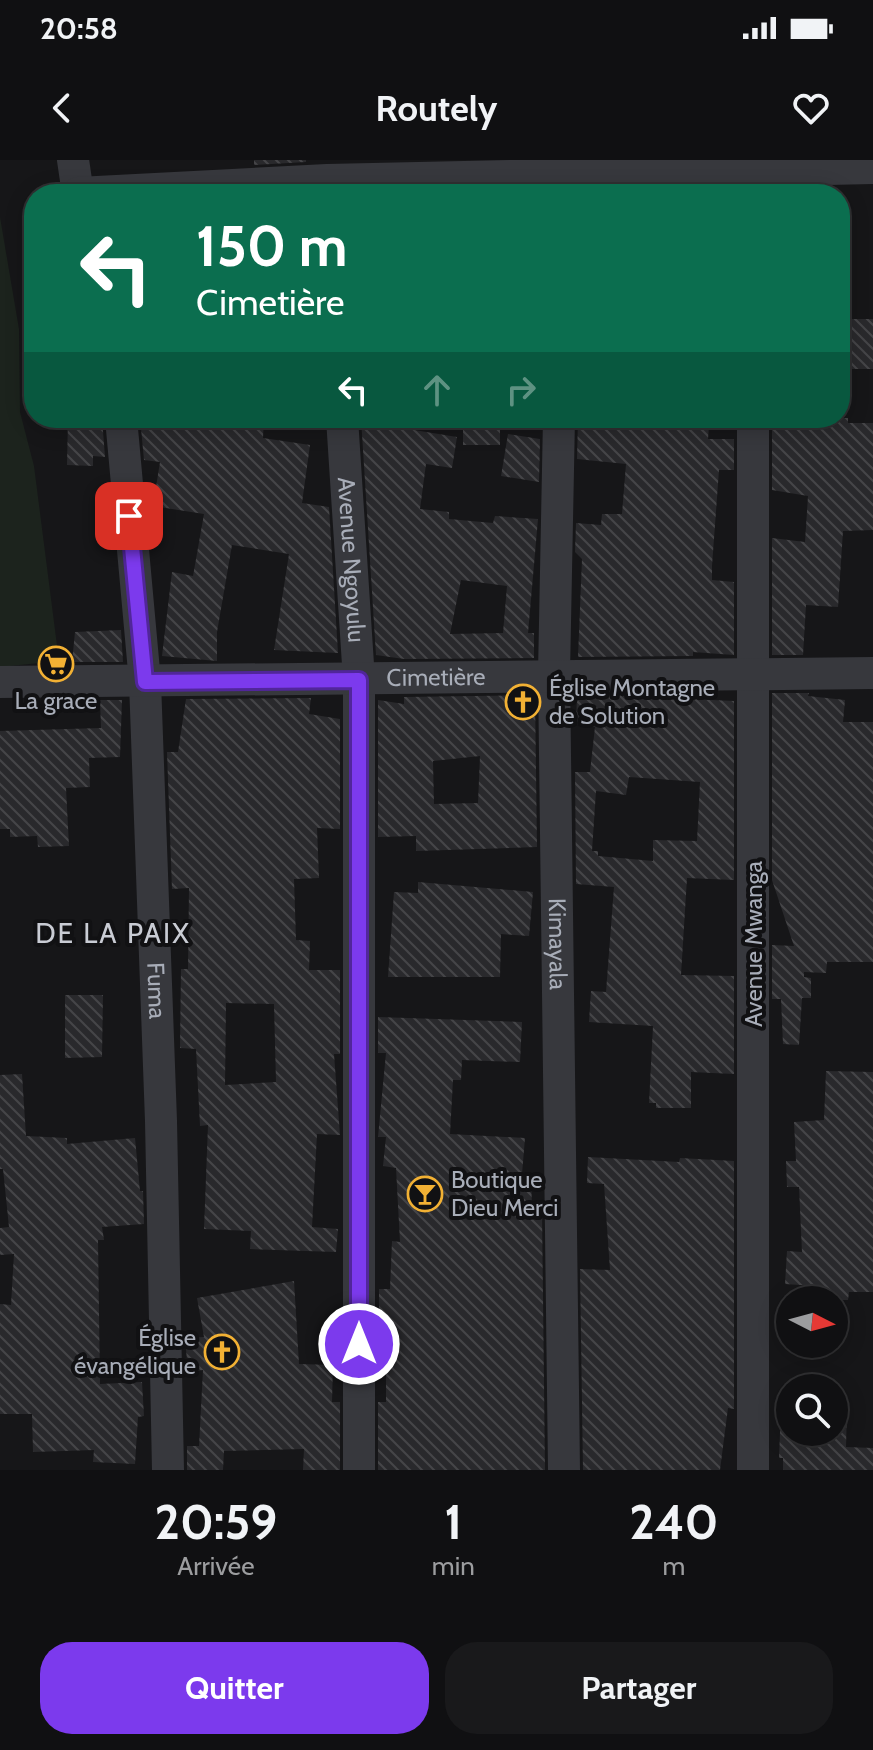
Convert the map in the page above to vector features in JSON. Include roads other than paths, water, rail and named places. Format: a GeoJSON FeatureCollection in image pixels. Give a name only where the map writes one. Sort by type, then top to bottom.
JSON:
{"type":"FeatureCollection","features":[{"type":"Feature","properties":{"kind":"street"},"geometry":{"type":"LineString","coordinates":[[73,160],[77,184]]}},
{"type":"Feature","properties":{"kind":"street"},"geometry":{"type":"LineString","coordinates":[[234,184],[327,178],[750,175],[873,168]]}},
{"type":"Feature","properties":{"kind":"street","name":"Fuma"},"geometry":{"type":"LineString","coordinates":[[122,428],[145,682],[161,1121],[168,1470]]}},
{"type":"Feature","properties":{"kind":"street","name":"Avenue Ngoyulu"},"geometry":{"type":"LineString","coordinates":[[343,428],[359,680],[359,1470]]}},
{"type":"Feature","properties":{"kind":"street","name":"Kimayala"},"geometry":{"type":"LineString","coordinates":[[559,428],[554,674],[564,1470]]}},
{"type":"Feature","properties":{"kind":"street","name":"Avenue Mwanga"},"geometry":{"type":"LineString","coordinates":[[753,428],[756,674],[753,1470]]}},
{"type":"Feature","properties":{"kind":"street","name":"Cimetière"},"geometry":{"type":"LineString","coordinates":[[0,682],[873,673]]}},
{"type":"Feature","properties":{"kind":"place","name":"La grace"},"geometry":{"type":"Point","coordinates":[56,664]}},
{"type":"Feature","properties":{"kind":"place","name":"Église Montagne de Solution"},"geometry":{"type":"Point","coordinates":[523,702]}},
{"type":"Feature","properties":{"kind":"place","name":"Boutique Dieu Merci"},"geometry":{"type":"Point","coordinates":[425,1194]}},
{"type":"Feature","properties":{"kind":"place","name":"Église évangélique"},"geometry":{"type":"Point","coordinates":[222,1352]}},
{"type":"Feature","properties":{"kind":"district","name":"DE LA PAIX"},"geometry":{"type":"Point","coordinates":[113,933]}}]}
